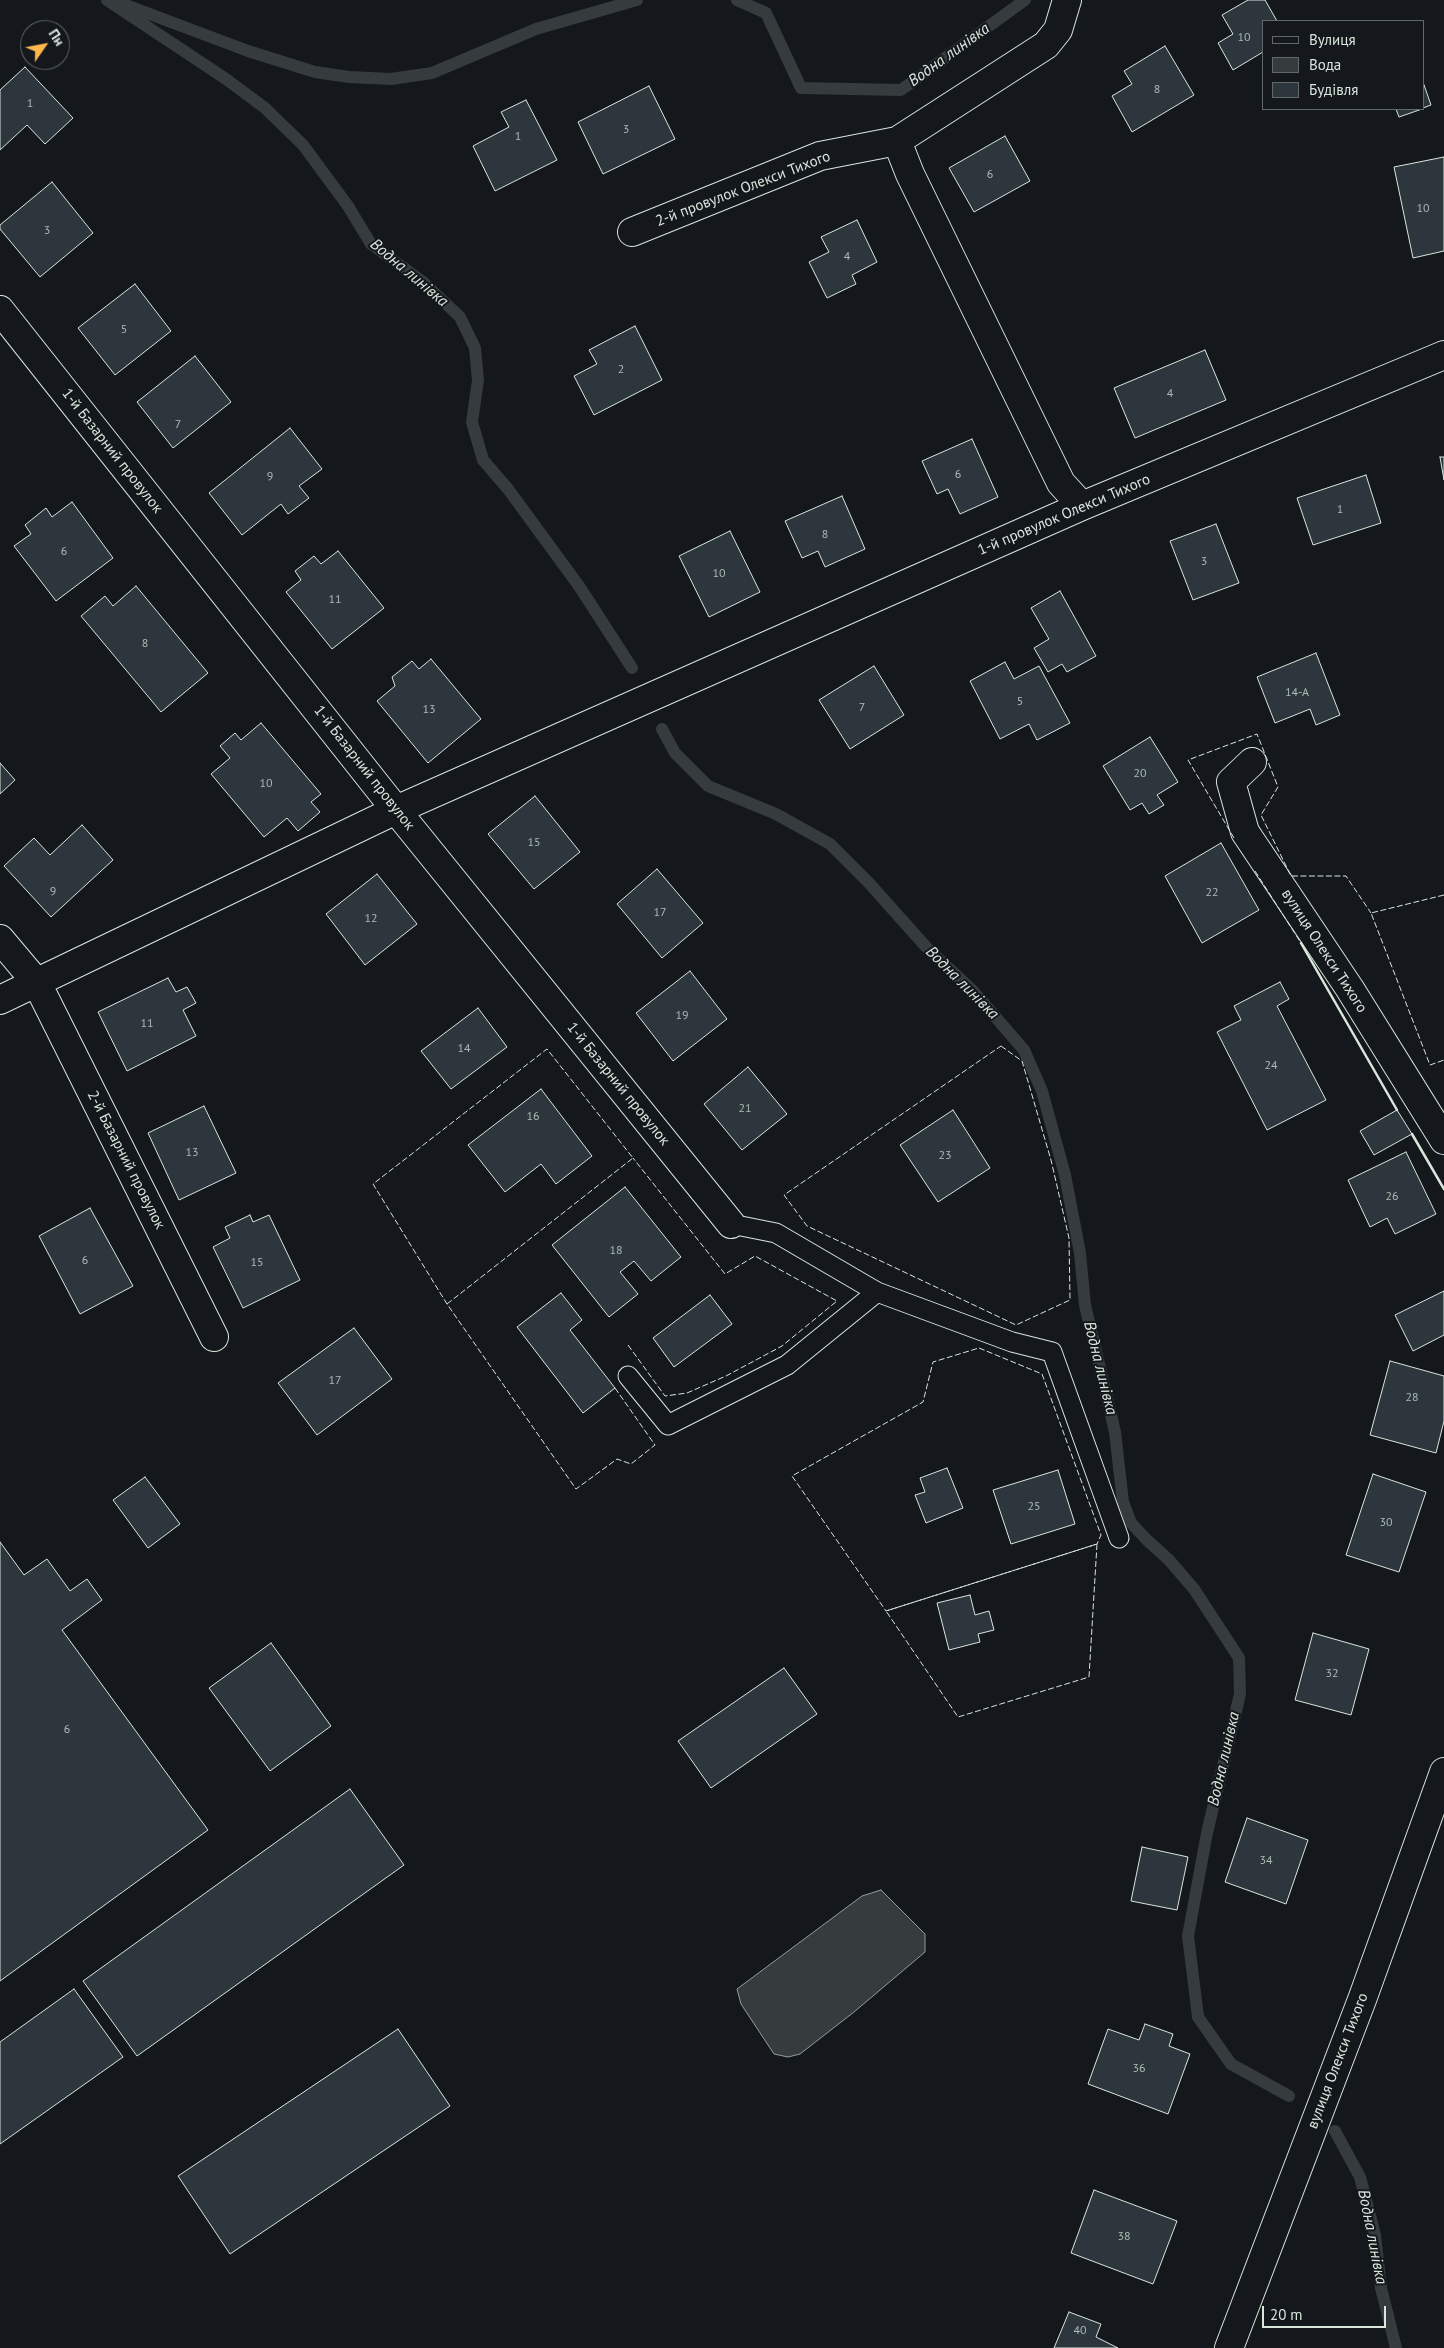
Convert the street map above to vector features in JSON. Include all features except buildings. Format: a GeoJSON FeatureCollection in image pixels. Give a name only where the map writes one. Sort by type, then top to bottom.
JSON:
{"type":"FeatureCollection","features":[{"type":"Feature","properties":{"kind":"street","name":"2-й провулок Олекси Тихого"},"geometry":{"type":"LineString","coordinates":[[632,232],[820,156],[898,141],[1046,45],[1058,30],[1067,0]]}},
{"type":"Feature","properties":{"kind":"street"},"geometry":{"type":"LineString","coordinates":[[898,141],[910,174],[1061,483],[1082,506]]}},
{"type":"Feature","properties":{"kind":"street","name":"1-й Базарний провулок"},"geometry":{"type":"LineString","coordinates":[[0,310],[396,810],[731,1224]]}},
{"type":"Feature","properties":{"kind":"street","name":"1-й провулок Олекси Тихого"},"geometry":{"type":"LineString","coordinates":[[37,983],[396,810],[1082,506],[1444,355]]}},
{"type":"Feature","properties":{"kind":"street","name":"вулиця Олекси Тихого"},"geometry":{"type":"LineString","coordinates":[[1252,762],[1231,782],[1245,832],[1350,989],[1444,1140]]}},
{"type":"Feature","properties":{"kind":"street","name":"2-й Базарний провулок"},"geometry":{"type":"LineString","coordinates":[[0,939],[37,983],[214,1337]]}},
{"type":"Feature","properties":{"kind":"street"},"geometry":{"type":"LineString","coordinates":[[0,1000],[37,983]]}},
{"type":"Feature","properties":{"kind":"street","name":"вулиця Олекси Тихого"},"geometry":{"type":"LineString","coordinates":[[1229,2348],[1363,1997],[1444,1772]]}},
{"type":"Feature","properties":{"kind":"lane"},"geometry":{"type":"LineString","coordinates":[[731,1224],[776,1233],[877,1292],[1012,1342],[1052,1352],[1119,1538]]}},
{"type":"Feature","properties":{"kind":"lane"},"geometry":{"type":"LineString","coordinates":[[628,1376],[668,1425],[787,1365],[877,1292]]}},
{"type":"Feature","properties":{"kind":"water"},"geometry":{"type":"Polygon","coordinates":[[[881,1890],[925,1934],[925,1952],[854,2012],[800,2054],[788,2057],[774,2054],[741,2004],[737,1989],[862,1896],[881,1890]]]}},
{"type":"Feature","properties":{"kind":"waterway","name":"Водна линівка"},"geometry":{"type":"LineString","coordinates":[[107,0],[226,79],[265,108],[303,145],[348,206],[371,244],[423,282],[460,317],[475,348],[478,380],[472,422],[483,460],[508,489],[579,586],[632,668]]}},
{"type":"Feature","properties":{"kind":"waterway","name":"Водна линівка"},"geometry":{"type":"LineString","coordinates":[[123,4],[248,51],[315,72],[349,77],[391,79],[432,73],[536,29],[637,0]]}},
{"type":"Feature","properties":{"kind":"waterway","name":"Водна линівка"},"geometry":{"type":"LineString","coordinates":[[737,0],[766,13],[801,88],[901,90],[1025,0]]}},
{"type":"Feature","properties":{"kind":"waterway","name":"Водна линівка"},"geometry":{"type":"LineString","coordinates":[[662,729],[675,753],[708,786],[776,814],[830,844],[869,883],[928,949],[973,991],[1024,1050],[1042,1091],[1065,1175],[1080,1253],[1085,1305],[1115,1432],[1123,1502],[1131,1523],[1169,1560],[1194,1589],[1239,1658],[1240,1694],[1207,1833],[1188,1936],[1198,2017],[1231,2064],[1289,2096]]}},
{"type":"Feature","properties":{"kind":"waterway","name":"Водна линівка"},"geometry":{"type":"LineString","coordinates":[[1335,2131],[1360,2177],[1375,2235],[1381,2288],[1396,2348]]}},
{"type":"Feature","properties":{"kind":"fence"},"geometry":{"type":"LineString","coordinates":[[1234,838],[1188,760],[1257,734],[1278,787],[1261,815],[1291,876],[1346,876],[1371,913]]}},
{"type":"Feature","properties":{"kind":"fence"},"geometry":{"type":"LineString","coordinates":[[1255,871],[1301,943]]}},
{"type":"Feature","properties":{"kind":"fence"},"geometry":{"type":"LineString","coordinates":[[1444,895],[1371,913],[1430,1065],[1444,1060]]}},
{"type":"Feature","properties":{"kind":"fence"},"geometry":{"type":"LineString","coordinates":[[1001,1046],[1022,1061],[1051,1160],[1069,1238],[1070,1300],[1016,1325],[807,1226],[784,1195],[1001,1046]]}},
{"type":"Feature","properties":{"kind":"fence"},"geometry":{"type":"LineString","coordinates":[[447,1304],[633,1158],[547,1049],[373,1184],[447,1304],[576,1489],[617,1459],[631,1464],[655,1445],[615,1388]]}},
{"type":"Feature","properties":{"kind":"fence"},"geometry":{"type":"LineString","coordinates":[[628,1345],[665,1396],[687,1393],[726,1376],[782,1346],[837,1301],[755,1256],[725,1274],[633,1158]]}},
{"type":"Feature","properties":{"kind":"fence"},"geometry":{"type":"LineString","coordinates":[[979,1348],[1042,1374],[1101,1535],[1097,1544],[886,1611],[792,1476],[923,1402],[933,1362],[979,1348]]}},
{"type":"Feature","properties":{"kind":"fence"},"geometry":{"type":"LineString","coordinates":[[1097,1544],[1089,1677],[958,1717],[886,1611],[1097,1544]]}},
{"type":"Feature","properties":{"kind":"wall"},"geometry":{"type":"LineString","coordinates":[[1301,943],[1397,1110]]}},
{"type":"Feature","properties":{"kind":"wall"},"geometry":{"type":"LineString","coordinates":[[1412,1134],[1444,1189]]}}]}
